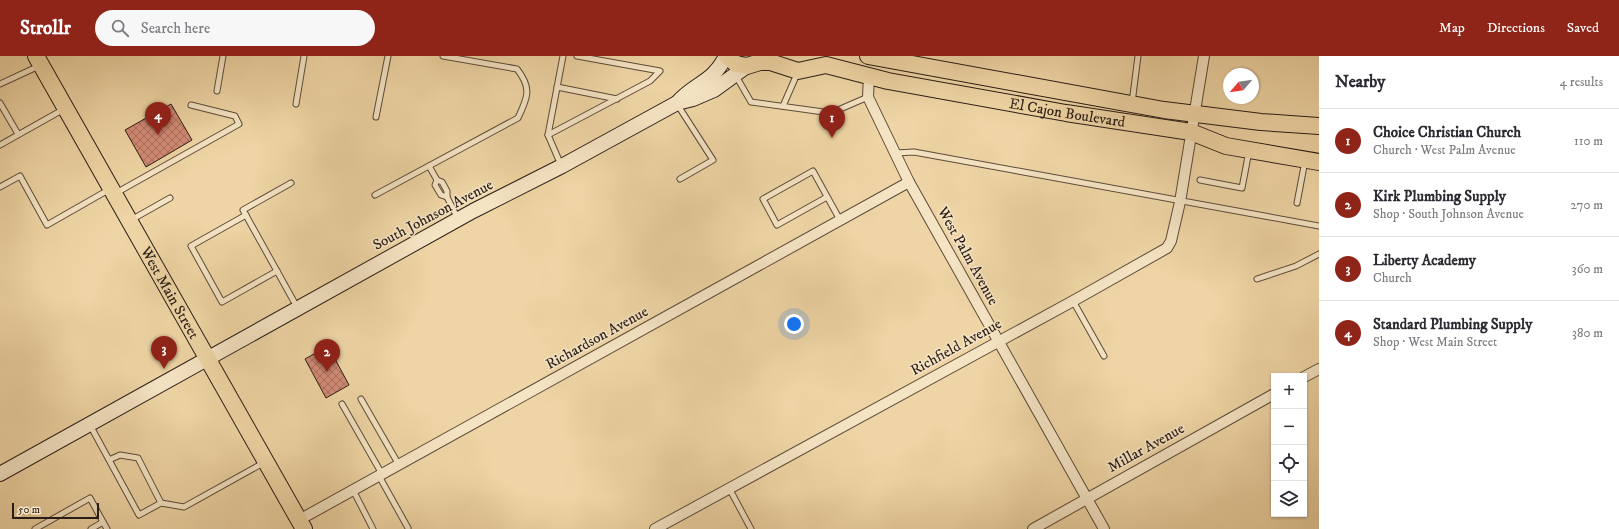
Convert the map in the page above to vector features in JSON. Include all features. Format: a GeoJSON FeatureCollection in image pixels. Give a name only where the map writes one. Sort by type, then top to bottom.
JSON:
{"type":"FeatureCollection","features":[{"type":"Feature","properties":{"kind":"main road"},"geometry":{"type":"LineString","coordinates":[[727,56],[741,70],[760,62],[770,62],[798,71]]}},
{"type":"Feature","properties":{"kind":"main road","name":"South Johnson Avenue"},"geometry":{"type":"LineString","coordinates":[[677,103],[686,92],[707,81],[727,56]]}},
{"type":"Feature","properties":{"kind":"main road","name":"El Cajon Boulevard"},"geometry":{"type":"LineString","coordinates":[[868,56],[890,58],[1164,110],[1261,122],[1319,126]]}},
{"type":"Feature","properties":{"kind":"main road","name":"West Main Street"},"geometry":{"type":"LineString","coordinates":[[38,60],[206,359],[302,524]]}},
{"type":"Feature","properties":{"kind":"main road","name":"El Cajon Boulevard"},"geometry":{"type":"LineString","coordinates":[[798,71],[818,61],[826,65],[869,76],[1066,113],[1191,132],[1226,146],[1312,161]]}},
{"type":"Feature","properties":{"kind":"main road","name":"South Johnson Avenue"},"geometry":{"type":"LineString","coordinates":[[0,474],[458,219],[562,166],[677,103],[706,94],[720,87],[741,70]]}},
{"type":"Feature","properties":{"kind":"street","name":"Richfield Avenue"},"geometry":{"type":"LineString","coordinates":[[655,529],[1073,301],[1167,248],[1171,241],[1180,202],[1191,132],[1196,113],[1204,56]]}},
{"type":"Feature","properties":{"kind":"street","name":"West Palm Avenue"},"geometry":{"type":"LineString","coordinates":[[869,76],[868,97],[909,182],[1104,529]]}},
{"type":"Feature","properties":{"kind":"street","name":"Richardson Avenue"},"geometry":{"type":"LineString","coordinates":[[302,524],[353,490],[909,182]]}},
{"type":"Feature","properties":{"kind":"street"},"geometry":{"type":"LineString","coordinates":[[1307,375],[1319,369]]}},
{"type":"Feature","properties":{"kind":"street","name":"Millar Avenue"},"geometry":{"type":"LineString","coordinates":[[1033,529],[1271,396]]}},
{"type":"Feature","properties":{"kind":"lane"},"geometry":{"type":"LineString","coordinates":[[217,91],[223,56]]}},
{"type":"Feature","properties":{"kind":"lane"},"geometry":{"type":"LineString","coordinates":[[296,104],[304,56]]}},
{"type":"Feature","properties":{"kind":"lane"},"geometry":{"type":"LineString","coordinates":[[376,117],[388,56]]}},
{"type":"Feature","properties":{"kind":"lane"},"geometry":{"type":"LineString","coordinates":[[374,195],[518,118],[526,99],[526,80],[517,69],[443,56]]}},
{"type":"Feature","properties":{"kind":"lane"},"geometry":{"type":"LineString","coordinates":[[562,166],[548,135],[563,56]]}},
{"type":"Feature","properties":{"kind":"lane"},"geometry":{"type":"LineString","coordinates":[[548,135],[650,81],[660,71],[577,56]]}},
{"type":"Feature","properties":{"kind":"lane"},"geometry":{"type":"LineString","coordinates":[[1132,104],[1138,56]]}},
{"type":"Feature","properties":{"kind":"lane"},"geometry":{"type":"LineString","coordinates":[[0,84],[38,60]]}},
{"type":"Feature","properties":{"kind":"lane"},"geometry":{"type":"LineString","coordinates":[[741,70],[751,102],[831,113],[868,97]]}},
{"type":"Feature","properties":{"kind":"lane"},"geometry":{"type":"LineString","coordinates":[[783,106],[798,71]]}},
{"type":"Feature","properties":{"kind":"lane"},"geometry":{"type":"LineString","coordinates":[[557,87],[616,99]]}},
{"type":"Feature","properties":{"kind":"lane"},"geometry":{"type":"LineString","coordinates":[[0,103],[18,134]]}},
{"type":"Feature","properties":{"kind":"lane"},"geometry":{"type":"LineString","coordinates":[[677,103],[713,160],[680,179]]}},
{"type":"Feature","properties":{"kind":"lane"},"geometry":{"type":"LineString","coordinates":[[0,187],[20,176],[47,225],[239,124],[235,116],[191,105]]}},
{"type":"Feature","properties":{"kind":"lane"},"geometry":{"type":"LineString","coordinates":[[0,145],[65,108]]}},
{"type":"Feature","properties":{"kind":"lane"},"geometry":{"type":"LineString","coordinates":[[1200,180],[1242,188],[1250,150]]}},
{"type":"Feature","properties":{"kind":"lane"},"geometry":{"type":"LineString","coordinates":[[894,153],[914,152],[1084,182],[1180,202],[1319,226]]}},
{"type":"Feature","properties":{"kind":"lane"},"geometry":{"type":"LineString","coordinates":[[1298,203],[1312,161]]}},
{"type":"Feature","properties":{"kind":"lane"},"geometry":{"type":"LineString","coordinates":[[429,166],[437,180],[436,185],[441,195],[447,197],[458,219]]}},
{"type":"Feature","properties":{"kind":"lane"},"geometry":{"type":"LineString","coordinates":[[827,197],[777,225],[763,199],[813,171],[840,220]]}},
{"type":"Feature","properties":{"kind":"lane"},"geometry":{"type":"LineString","coordinates":[[291,183],[243,210],[298,308]]}},
{"type":"Feature","properties":{"kind":"lane"},"geometry":{"type":"LineString","coordinates":[[129,221],[170,198]]}},
{"type":"Feature","properties":{"kind":"lane"},"geometry":{"type":"LineString","coordinates":[[246,215],[190,246],[222,302],[277,271]]}},
{"type":"Feature","properties":{"kind":"lane"},"geometry":{"type":"LineString","coordinates":[[1257,279],[1296,266],[1319,254]]}},
{"type":"Feature","properties":{"kind":"lane"},"geometry":{"type":"LineString","coordinates":[[1073,301],[1104,356]]}},
{"type":"Feature","properties":{"kind":"lane"},"geometry":{"type":"LineString","coordinates":[[361,399],[399,465]]}},
{"type":"Feature","properties":{"kind":"lane"},"geometry":{"type":"LineString","coordinates":[[342,404],[408,528]]}},
{"type":"Feature","properties":{"kind":"lane"},"geometry":{"type":"LineString","coordinates":[[89,424],[139,515],[161,503],[184,507],[266,462]]}},
{"type":"Feature","properties":{"kind":"lane"},"geometry":{"type":"LineString","coordinates":[[109,460],[120,455],[138,458],[161,503]]}},
{"type":"Feature","properties":{"kind":"lane"},"geometry":{"type":"LineString","coordinates":[[729,488],[751,529]]}},
{"type":"Feature","properties":{"kind":"lane"},"geometry":{"type":"LineString","coordinates":[[353,490],[373,529]]}},
{"type":"Feature","properties":{"kind":"lane"},"geometry":{"type":"LineString","coordinates":[[35,529],[90,498],[107,529]]}},
{"type":"Feature","properties":{"kind":"lane"},"geometry":{"type":"LineString","coordinates":[[91,529],[103,522]]}},
{"type":"Feature","properties":{"kind":"building"},"geometry":{"type":"Polygon","coordinates":[[[171,104],[192,140],[146,167],[125,130],[171,104]]]}},
{"type":"Feature","properties":{"kind":"building"},"geometry":{"type":"Polygon","coordinates":[[[328,346],[349,385],[326,398],[305,359],[328,346]]]}},
{"type":"Feature","properties":{"kind":"place","name":"Standard Plumbing Supply"},"geometry":{"type":"Point","coordinates":[158,135]}},
{"type":"Feature","properties":{"kind":"place","name":"Choice Christian Church"},"geometry":{"type":"Point","coordinates":[832,138]}},
{"type":"Feature","properties":{"kind":"place","name":"Liberty Academy"},"geometry":{"type":"Point","coordinates":[164,369]}},
{"type":"Feature","properties":{"kind":"place","name":"Kirk Plumbing Supply"},"geometry":{"type":"Point","coordinates":[327,372]}}]}
